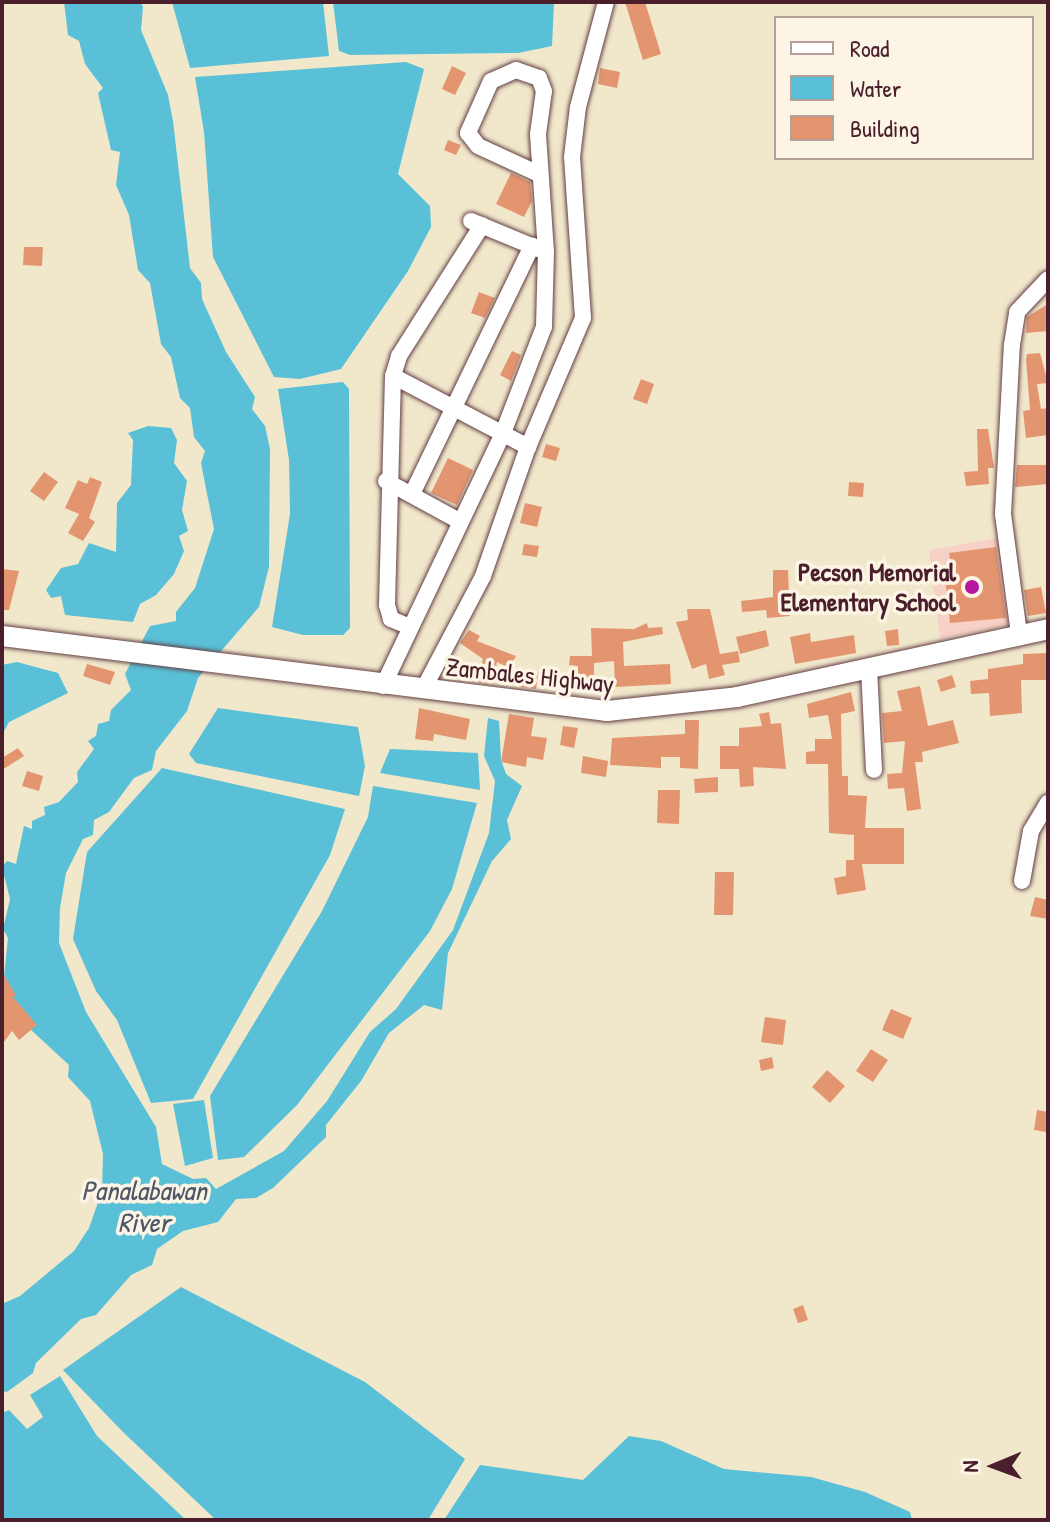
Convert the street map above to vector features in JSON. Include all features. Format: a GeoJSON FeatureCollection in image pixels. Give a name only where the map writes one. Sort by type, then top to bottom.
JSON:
{"type":"FeatureCollection","features":[{"type":"Feature","properties":{"kind":"main road","name":"Zambales Highway"},"geometry":{"type":"LineString","coordinates":[[2,636],[115,648],[383,686],[607,711],[667,709],[1048,629]]}},
{"type":"Feature","properties":{"kind":"street"},"geometry":{"type":"LineString","coordinates":[[423,690],[483,576],[528,447],[583,318],[572,157],[578,107],[606,2]]}},
{"type":"Feature","properties":{"kind":"street"},"geometry":{"type":"LineString","coordinates":[[383,686],[503,433],[544,327],[539,249],[543,83],[531,72],[516,70],[491,81],[468,133],[478,146],[539,174]]}},
{"type":"Feature","properties":{"kind":"street"},"geometry":{"type":"LineString","coordinates":[[410,627],[395,622],[387,611],[386,481],[393,376],[399,356],[476,223],[539,249]]}},
{"type":"Feature","properties":{"kind":"street"},"geometry":{"type":"LineString","coordinates":[[412,494],[453,407],[539,249]]}},
{"type":"Feature","properties":{"kind":"street"},"geometry":{"type":"LineString","coordinates":[[1019,634],[1003,514],[1012,345],[1017,312],[1048,279]]}},
{"type":"Feature","properties":{"kind":"street"},"geometry":{"type":"LineString","coordinates":[[393,376],[528,447]]}},
{"type":"Feature","properties":{"kind":"street"},"geometry":{"type":"LineString","coordinates":[[386,481],[461,522]]}},
{"type":"Feature","properties":{"kind":"street"},"geometry":{"type":"LineString","coordinates":[[869,668],[874,770]]}},
{"type":"Feature","properties":{"kind":"street"},"geometry":{"type":"LineString","coordinates":[[1022,881],[1031,831],[1048,803]]}},
{"type":"Feature","properties":{"kind":"shaded area","name":"Pecson Memorial Elementary School"},"geometry":{"type":"Polygon","coordinates":[[[1004,537],[1015,624],[940,639],[929,550],[1004,537]]]}},
{"type":"Feature","properties":{"kind":"water","name":"Panalabawan River"},"geometry":{"type":"Polygon","coordinates":[[[64,2],[140,2],[143,7],[141,30],[168,95],[173,121],[190,268],[201,283],[202,299],[226,352],[255,397],[252,409],[265,426],[270,449],[269,567],[259,607],[198,678],[187,711],[156,751],[152,770],[134,778],[109,812],[94,820],[93,835],[83,839],[66,873],[60,908],[59,943],[86,1012],[156,1127],[162,1164],[193,1179],[206,1178],[216,1189],[284,1151],[327,1101],[370,1032],[396,1009],[453,930],[489,833],[495,781],[484,756],[488,718],[499,721],[501,760],[506,774],[522,786],[507,820],[511,839],[492,861],[448,953],[442,1010],[424,1005],[389,1033],[361,1081],[326,1125],[326,1137],[273,1188],[256,1198],[236,1199],[218,1222],[183,1231],[157,1249],[152,1265],[131,1275],[96,1315],[81,1319],[36,1363],[33,1373],[7,1392],[2,1391],[2,1304],[20,1296],[74,1251],[89,1228],[102,1191],[103,1154],[90,1101],[68,1077],[69,1065],[30,1029],[3,987],[8,938],[3,929],[10,899],[2,867],[7,861],[16,864],[24,826],[32,829],[32,821],[45,815],[44,807],[59,802],[78,782],[77,772],[94,749],[88,741],[96,736],[98,724],[109,721],[111,710],[131,690],[125,674],[150,626],[176,621],[176,612],[195,588],[214,529],[201,463],[205,451],[194,437],[190,408],[180,398],[171,357],[161,344],[150,283],[138,270],[129,215],[116,185],[120,152],[111,150],[98,93],[103,88],[85,64],[79,41],[68,35],[64,2]]]}},
{"type":"Feature","properties":{"kind":"water"},"geometry":{"type":"Polygon","coordinates":[[[172,2],[323,2],[329,56],[190,68],[172,2]]]}},
{"type":"Feature","properties":{"kind":"water"},"geometry":{"type":"Polygon","coordinates":[[[333,2],[554,2],[552,46],[518,53],[350,55],[339,51],[333,2]]]}},
{"type":"Feature","properties":{"kind":"water"},"geometry":{"type":"Polygon","coordinates":[[[406,62],[424,69],[398,174],[430,206],[431,227],[408,271],[341,369],[300,379],[274,377],[213,257],[204,132],[195,77],[406,62]]]}},
{"type":"Feature","properties":{"kind":"water"},"geometry":{"type":"Polygon","coordinates":[[[343,382],[349,389],[350,628],[343,635],[303,635],[272,627],[290,514],[289,460],[278,389],[343,382]]]}},
{"type":"Feature","properties":{"kind":"water"},"geometry":{"type":"Polygon","coordinates":[[[148,426],[171,428],[177,440],[174,463],[187,481],[182,510],[188,531],[179,536],[184,551],[174,574],[156,595],[140,604],[133,622],[65,615],[61,596],[51,598],[46,590],[61,568],[78,564],[89,543],[116,552],[117,503],[131,485],[133,440],[128,433],[148,426]]]}},
{"type":"Feature","properties":{"kind":"water"},"geometry":{"type":"Polygon","coordinates":[[[17,662],[58,673],[68,693],[9,722],[2,735],[2,665],[17,662]]]}},
{"type":"Feature","properties":{"kind":"water"},"geometry":{"type":"Polygon","coordinates":[[[218,708],[358,727],[365,766],[359,796],[196,763],[189,754],[218,708]]]}},
{"type":"Feature","properties":{"kind":"water"},"geometry":{"type":"Polygon","coordinates":[[[390,749],[478,753],[480,790],[380,773],[390,749]]]}},
{"type":"Feature","properties":{"kind":"water"},"geometry":{"type":"Polygon","coordinates":[[[162,768],[345,809],[330,855],[193,1099],[151,1103],[117,1020],[96,991],[73,939],[87,852],[162,768]]]}},
{"type":"Feature","properties":{"kind":"water"},"geometry":{"type":"Polygon","coordinates":[[[373,786],[477,803],[452,889],[430,931],[297,1105],[244,1157],[218,1160],[210,1096],[322,911],[368,817],[373,786]]]}},
{"type":"Feature","properties":{"kind":"water"},"geometry":{"type":"Polygon","coordinates":[[[204,1100],[213,1158],[185,1166],[173,1104],[204,1100]]]}},
{"type":"Feature","properties":{"kind":"water"},"geometry":{"type":"Polygon","coordinates":[[[181,1287],[365,1382],[465,1459],[428,1520],[216,1520],[63,1370],[181,1287]]]}},
{"type":"Feature","properties":{"kind":"water"},"geometry":{"type":"Polygon","coordinates":[[[60,1376],[97,1436],[186,1520],[2,1520],[2,1413],[9,1410],[27,1429],[43,1417],[30,1395],[60,1376]]]}},
{"type":"Feature","properties":{"kind":"water"},"geometry":{"type":"Polygon","coordinates":[[[629,1436],[661,1441],[724,1469],[811,1477],[865,1492],[910,1512],[912,1520],[444,1520],[480,1465],[583,1480],[629,1436]]]}},
{"type":"Feature","properties":{"kind":"building"},"geometry":{"type":"Polygon","coordinates":[[[625,2],[645,2],[661,54],[643,60],[625,2]]]}},
{"type":"Feature","properties":{"kind":"building"},"geometry":{"type":"Polygon","coordinates":[[[452,66],[466,73],[455,95],[442,89],[452,66]]]}},
{"type":"Feature","properties":{"kind":"building"},"geometry":{"type":"Polygon","coordinates":[[[600,68],[620,72],[617,88],[598,84],[600,68]]]}},
{"type":"Feature","properties":{"kind":"building"},"geometry":{"type":"Polygon","coordinates":[[[448,140],[461,145],[456,155],[444,150],[448,140]]]}},
{"type":"Feature","properties":{"kind":"building"},"geometry":{"type":"Polygon","coordinates":[[[511,173],[530,182],[532,201],[524,217],[496,204],[511,173]]]}},
{"type":"Feature","properties":{"kind":"building"},"geometry":{"type":"Polygon","coordinates":[[[24,247],[43,247],[42,266],[23,265],[24,247]]]}},
{"type":"Feature","properties":{"kind":"building"},"geometry":{"type":"Polygon","coordinates":[[[479,292],[495,298],[485,318],[471,313],[479,292]]]}},
{"type":"Feature","properties":{"kind":"building"},"geometry":{"type":"Polygon","coordinates":[[[1046,305],[1048,331],[1026,333],[1027,317],[1046,305]]]}},
{"type":"Feature","properties":{"kind":"building"},"geometry":{"type":"Polygon","coordinates":[[[512,351],[521,355],[511,381],[500,375],[512,351]]]}},
{"type":"Feature","properties":{"kind":"building"},"geometry":{"type":"Polygon","coordinates":[[[1040,353],[1048,383],[1037,384],[1041,409],[1048,408],[1048,435],[1026,438],[1023,411],[1030,410],[1026,360],[1027,354],[1040,353]]]}},
{"type":"Feature","properties":{"kind":"building"},"geometry":{"type":"Polygon","coordinates":[[[641,379],[654,384],[647,404],[633,399],[641,379]]]}},
{"type":"Feature","properties":{"kind":"building"},"geometry":{"type":"Polygon","coordinates":[[[977,429],[988,429],[994,468],[988,468],[989,484],[966,486],[964,472],[978,471],[977,429]]]}},
{"type":"Feature","properties":{"kind":"building"},"geometry":{"type":"Polygon","coordinates":[[[546,444],[560,448],[556,461],[542,457],[546,444]]]}},
{"type":"Feature","properties":{"kind":"building"},"geometry":{"type":"Polygon","coordinates":[[[448,458],[473,470],[457,505],[431,493],[448,458]]]}},
{"type":"Feature","properties":{"kind":"building"},"geometry":{"type":"Polygon","coordinates":[[[1017,465],[1048,465],[1048,484],[1015,487],[1017,465]]]}},
{"type":"Feature","properties":{"kind":"building"},"geometry":{"type":"Polygon","coordinates":[[[44,472],[58,482],[44,501],[30,491],[44,472]]]}},
{"type":"Feature","properties":{"kind":"building"},"geometry":{"type":"Polygon","coordinates":[[[90,477],[102,482],[89,518],[95,522],[83,541],[68,533],[79,514],[65,508],[78,480],[87,484],[90,477]]]}},
{"type":"Feature","properties":{"kind":"building"},"geometry":{"type":"Polygon","coordinates":[[[849,482],[864,483],[863,497],[848,496],[849,482]]]}},
{"type":"Feature","properties":{"kind":"building"},"geometry":{"type":"Polygon","coordinates":[[[525,503],[542,507],[537,527],[520,523],[525,503]]]}},
{"type":"Feature","properties":{"kind":"building"},"geometry":{"type":"Polygon","coordinates":[[[524,544],[539,546],[537,557],[522,555],[524,544]]]}},
{"type":"Feature","properties":{"kind":"building"},"geometry":{"type":"Polygon","coordinates":[[[996,547],[1006,618],[950,623],[945,578],[953,577],[949,553],[996,547]]]}},
{"type":"Feature","properties":{"kind":"building"},"geometry":{"type":"Polygon","coordinates":[[[2,569],[19,571],[9,610],[2,610],[2,569]]]}},
{"type":"Feature","properties":{"kind":"building"},"geometry":{"type":"Polygon","coordinates":[[[773,570],[788,570],[790,616],[767,618],[766,610],[742,612],[741,601],[773,597],[773,570]]]}},
{"type":"Feature","properties":{"kind":"building"},"geometry":{"type":"Polygon","coordinates":[[[1041,587],[1046,613],[1028,616],[1024,590],[1041,587]]]}},
{"type":"Feature","properties":{"kind":"building"},"geometry":{"type":"Polygon","coordinates":[[[687,609],[710,609],[720,654],[738,651],[740,662],[722,665],[725,675],[709,679],[706,664],[692,669],[676,622],[688,620],[687,609]]]}},
{"type":"Feature","properties":{"kind":"building"},"geometry":{"type":"Polygon","coordinates":[[[647,623],[648,628],[662,627],[663,634],[623,642],[624,666],[670,664],[671,684],[615,687],[614,661],[594,663],[594,687],[578,686],[578,666],[569,665],[570,656],[592,656],[591,628],[634,629],[647,623]]]}},
{"type":"Feature","properties":{"kind":"building"},"geometry":{"type":"Polygon","coordinates":[[[898,629],[899,645],[887,646],[885,631],[898,629]]]}},
{"type":"Feature","properties":{"kind":"building"},"geometry":{"type":"Polygon","coordinates":[[[469,630],[480,636],[477,641],[516,656],[509,668],[497,662],[493,684],[478,682],[483,659],[460,643],[469,630]]]}},
{"type":"Feature","properties":{"kind":"building"},"geometry":{"type":"Polygon","coordinates":[[[766,630],[769,646],[740,654],[736,637],[766,630]]]}},
{"type":"Feature","properties":{"kind":"building"},"geometry":{"type":"Polygon","coordinates":[[[810,633],[811,642],[854,635],[856,653],[795,664],[790,637],[810,633]]]}},
{"type":"Feature","properties":{"kind":"building"},"geometry":{"type":"Polygon","coordinates":[[[1048,653],[1048,680],[1021,680],[1022,713],[990,716],[989,693],[971,694],[970,681],[988,679],[988,669],[1023,664],[1023,654],[1048,653]]]}},
{"type":"Feature","properties":{"kind":"building"},"geometry":{"type":"Polygon","coordinates":[[[87,664],[115,672],[110,685],[83,676],[87,664]]]}},
{"type":"Feature","properties":{"kind":"building"},"geometry":{"type":"Polygon","coordinates":[[[523,671],[538,673],[536,689],[521,687],[523,671]]]}},
{"type":"Feature","properties":{"kind":"building"},"geometry":{"type":"Polygon","coordinates":[[[952,675],[956,687],[941,692],[937,680],[952,675]]]}},
{"type":"Feature","properties":{"kind":"building"},"geometry":{"type":"Polygon","coordinates":[[[920,686],[928,726],[953,720],[959,743],[922,752],[923,762],[915,762],[921,809],[907,811],[904,788],[888,789],[887,774],[902,773],[905,741],[884,743],[882,713],[902,711],[897,691],[920,686]]]}},
{"type":"Feature","properties":{"kind":"building"},"geometry":{"type":"Polygon","coordinates":[[[851,692],[855,711],[841,714],[842,776],[848,776],[848,795],[867,796],[865,828],[904,828],[904,864],[862,864],[866,890],[837,895],[834,878],[846,876],[846,860],[854,860],[854,835],[829,833],[828,764],[806,764],[806,752],[815,751],[815,739],[832,739],[828,715],[809,718],[807,704],[851,692]]]}},
{"type":"Feature","properties":{"kind":"building"},"geometry":{"type":"Polygon","coordinates":[[[419,708],[470,719],[466,740],[434,734],[433,741],[415,739],[419,708]]]}},
{"type":"Feature","properties":{"kind":"building"},"geometry":{"type":"Polygon","coordinates":[[[769,712],[771,724],[781,723],[786,769],[753,767],[754,786],[740,787],[739,769],[720,769],[720,746],[739,746],[739,728],[762,726],[759,714],[769,712]]]}},
{"type":"Feature","properties":{"kind":"building"},"geometry":{"type":"Polygon","coordinates":[[[509,714],[534,718],[531,736],[547,738],[543,760],[527,757],[526,767],[501,762],[509,714]]]}},
{"type":"Feature","properties":{"kind":"building"},"geometry":{"type":"Polygon","coordinates":[[[685,720],[699,720],[698,769],[680,768],[680,757],[661,757],[661,768],[610,765],[612,738],[685,734],[685,720]]]}},
{"type":"Feature","properties":{"kind":"building"},"geometry":{"type":"Polygon","coordinates":[[[563,726],[578,728],[574,748],[560,745],[563,726]]]}},
{"type":"Feature","properties":{"kind":"building"},"geometry":{"type":"Polygon","coordinates":[[[18,748],[24,756],[2,770],[2,758],[18,748]]]}},
{"type":"Feature","properties":{"kind":"building"},"geometry":{"type":"Polygon","coordinates":[[[583,756],[608,761],[606,777],[581,773],[583,756]]]}},
{"type":"Feature","properties":{"kind":"building"},"geometry":{"type":"Polygon","coordinates":[[[27,771],[43,776],[39,791],[22,786],[27,771]]]}},
{"type":"Feature","properties":{"kind":"building"},"geometry":{"type":"Polygon","coordinates":[[[718,777],[718,792],[695,793],[694,779],[718,777]]]}},
{"type":"Feature","properties":{"kind":"building"},"geometry":{"type":"Polygon","coordinates":[[[658,790],[680,790],[679,824],[657,823],[658,790]]]}},
{"type":"Feature","properties":{"kind":"building"},"geometry":{"type":"Polygon","coordinates":[[[715,872],[734,872],[733,915],[714,915],[715,872]]]}},
{"type":"Feature","properties":{"kind":"building"},"geometry":{"type":"Polygon","coordinates":[[[1035,897],[1048,900],[1048,919],[1030,916],[1035,897]]]}},
{"type":"Feature","properties":{"kind":"building"},"geometry":{"type":"Polygon","coordinates":[[[2,972],[16,995],[13,997],[37,1025],[19,1040],[12,1031],[2,1045],[2,972]]]}},
{"type":"Feature","properties":{"kind":"building"},"geometry":{"type":"Polygon","coordinates":[[[891,1009],[912,1018],[903,1039],[882,1030],[891,1009]]]}},
{"type":"Feature","properties":{"kind":"building"},"geometry":{"type":"Polygon","coordinates":[[[765,1017],[786,1020],[783,1045],[761,1042],[765,1017]]]}},
{"type":"Feature","properties":{"kind":"building"},"geometry":{"type":"Polygon","coordinates":[[[871,1049],[888,1060],[873,1082],[856,1071],[871,1049]]]}},
{"type":"Feature","properties":{"kind":"building"},"geometry":{"type":"Polygon","coordinates":[[[772,1057],[774,1068],[761,1071],[759,1060],[772,1057]]]}},
{"type":"Feature","properties":{"kind":"building"},"geometry":{"type":"Polygon","coordinates":[[[827,1070],[845,1086],[830,1103],[812,1087],[827,1070]]]}},
{"type":"Feature","properties":{"kind":"building"},"geometry":{"type":"Polygon","coordinates":[[[1037,1110],[1048,1112],[1046,1132],[1034,1130],[1037,1110]]]}},
{"type":"Feature","properties":{"kind":"building"},"geometry":{"type":"Polygon","coordinates":[[[803,1305],[808,1320],[798,1323],[793,1309],[803,1305]]]}},
{"type":"Feature","properties":{"kind":"place","name":"Pecson Memorial Elementary School"},"geometry":{"type":"Point","coordinates":[972,587]}}]}
